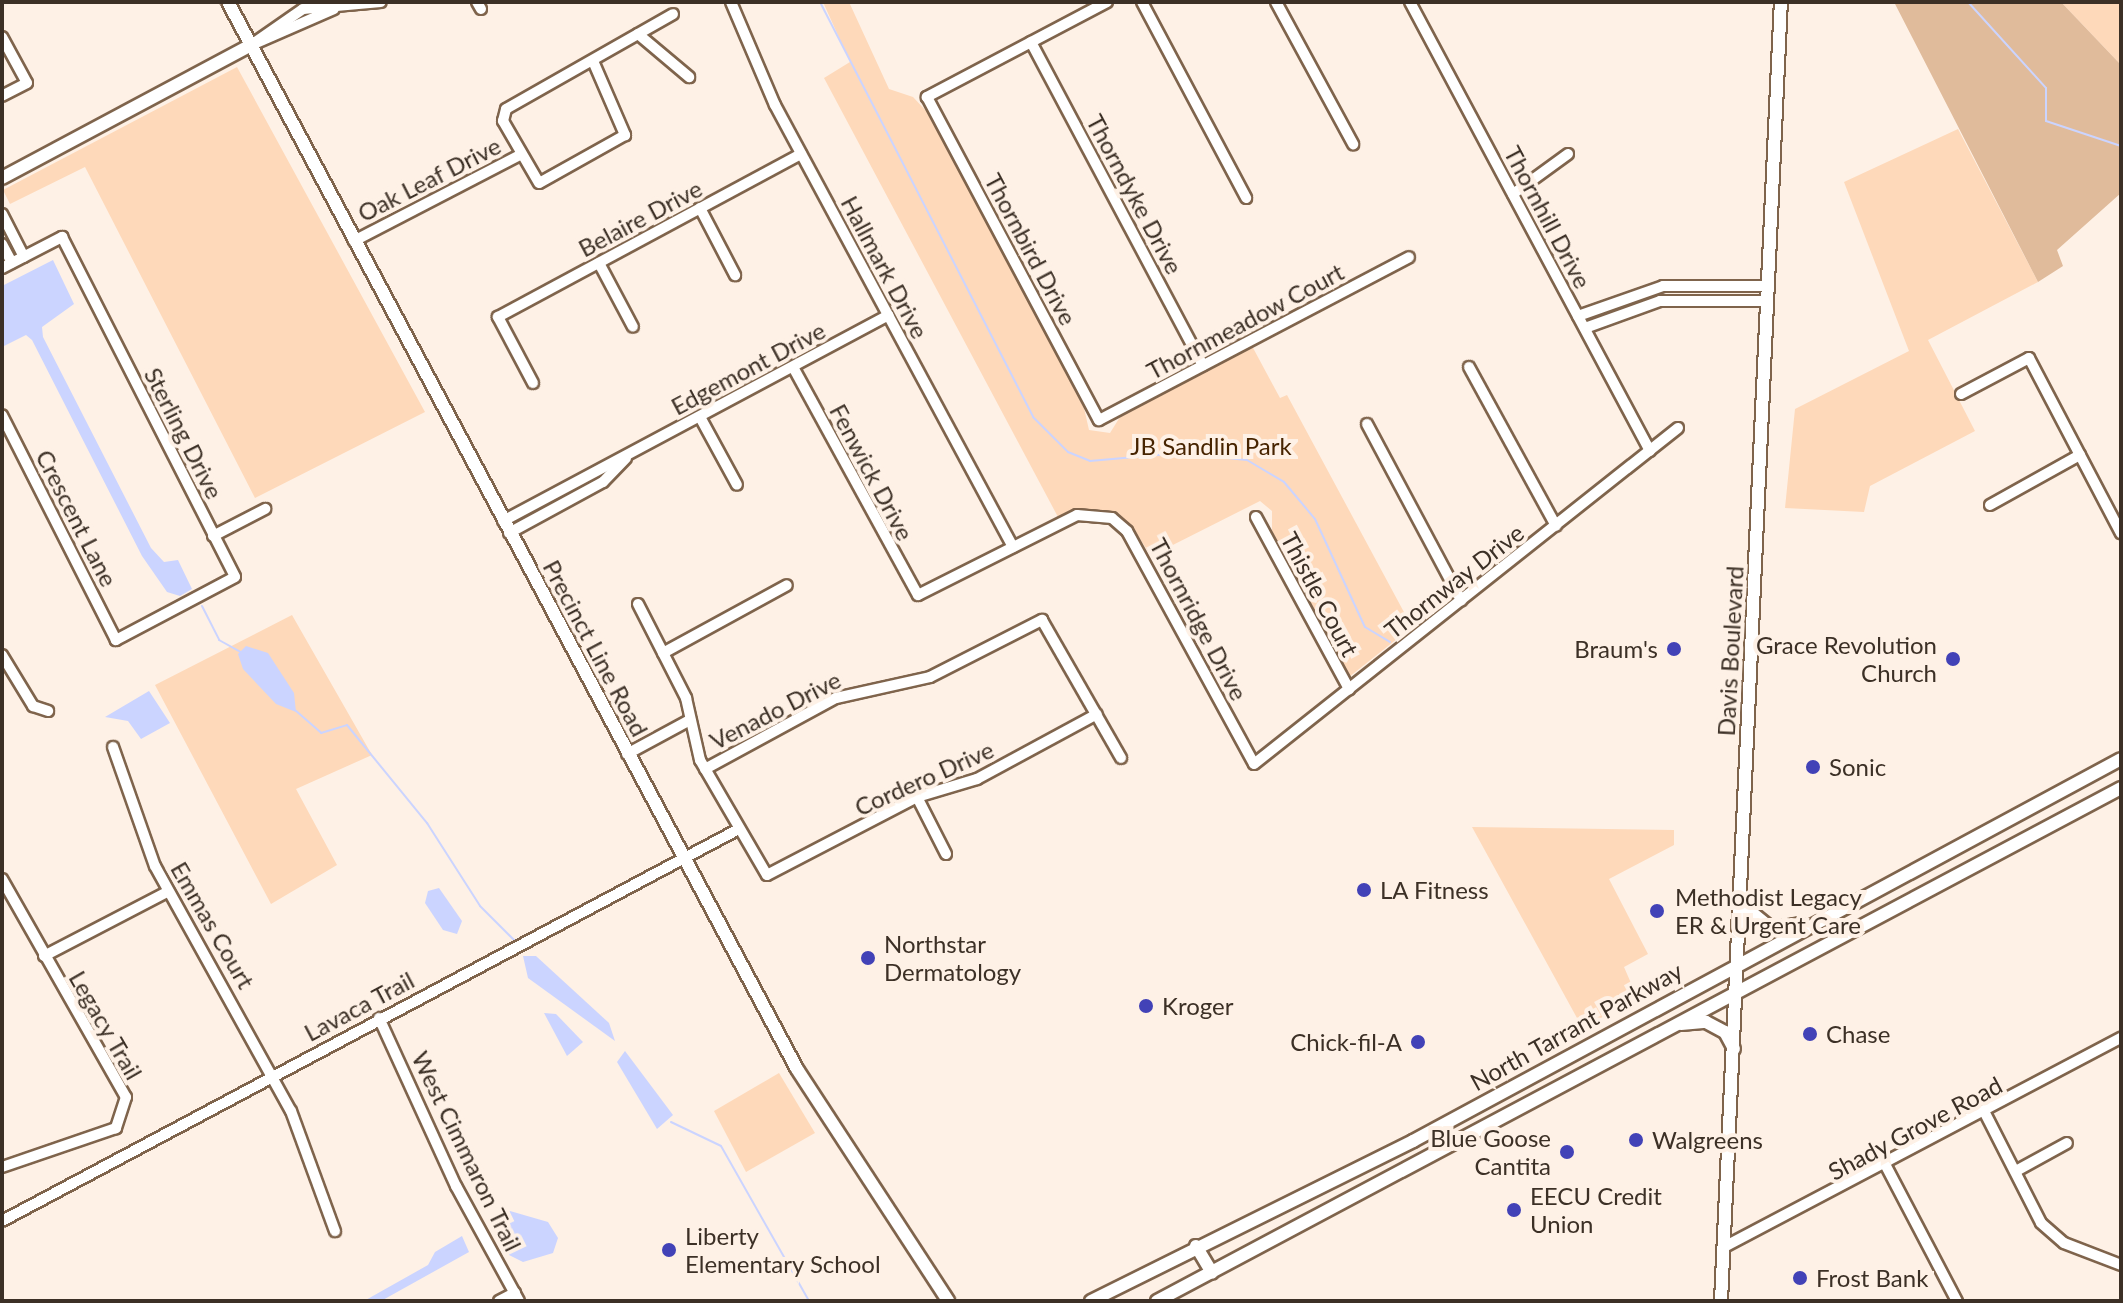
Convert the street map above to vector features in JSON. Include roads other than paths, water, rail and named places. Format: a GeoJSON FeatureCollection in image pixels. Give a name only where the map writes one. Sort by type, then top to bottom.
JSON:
{"type":"FeatureCollection","features":[{"type":"Feature","properties":{"kind":"main road","name":"Precinct Line Road"},"geometry":{"type":"LineString","coordinates":[[228,2],[683,858],[843,1146],[948,1301]]}},
{"type":"Feature","properties":{"kind":"main road","name":"Davis Boulevard"},"geometry":{"type":"LineString","coordinates":[[1721,1301],[1738,990],[1781,2]]}},
{"type":"Feature","properties":{"kind":"main road"},"geometry":{"type":"LineString","coordinates":[[2,178],[251,45]]}},
{"type":"Feature","properties":{"kind":"main road","name":"North Tarrant Parkway"},"geometry":{"type":"LineString","coordinates":[[1091,1301],[1196,1246],[1401,1147],[1739,961],[2121,759]]}},
{"type":"Feature","properties":{"kind":"main road"},"geometry":{"type":"LineString","coordinates":[[2070,786],[2082,809]]}},
{"type":"Feature","properties":{"kind":"main road","name":"North Tarrant Parkway"},"geometry":{"type":"LineString","coordinates":[[1157,1301],[2121,788]]}},
{"type":"Feature","properties":{"kind":"main road"},"geometry":{"type":"LineString","coordinates":[[1741,903],[1772,929],[1815,921]]}},
{"type":"Feature","properties":{"kind":"main road"},"geometry":{"type":"LineString","coordinates":[[1674,1024],[1706,1022],[1725,1032],[1735,1053]]}},
{"type":"Feature","properties":{"kind":"main road"},"geometry":{"type":"LineString","coordinates":[[1401,1147],[1411,1167]]}},
{"type":"Feature","properties":{"kind":"main road"},"geometry":{"type":"LineString","coordinates":[[1196,1246],[1212,1273]]}},
{"type":"Feature","properties":{"kind":"street"},"geometry":{"type":"LineString","coordinates":[[251,45],[336,8],[381,2]]}},
{"type":"Feature","properties":{"kind":"street","name":"Hallmark Drive"},"geometry":{"type":"LineString","coordinates":[[731,2],[801,154],[1013,547]]}},
{"type":"Feature","properties":{"kind":"street"},"geometry":{"type":"LineString","coordinates":[[1031,42],[1107,2]]}},
{"type":"Feature","properties":{"kind":"street"},"geometry":{"type":"LineString","coordinates":[[1142,2],[1246,198]]}},
{"type":"Feature","properties":{"kind":"street"},"geometry":{"type":"LineString","coordinates":[[1276,2],[1353,144]]}},
{"type":"Feature","properties":{"kind":"street","name":"Thornhill Drive"},"geometry":{"type":"LineString","coordinates":[[1410,2],[1650,451]]}},
{"type":"Feature","properties":{"kind":"street","name":"Oak Leaf Drive"},"geometry":{"type":"LineString","coordinates":[[354,241],[520,155],[503,121],[506,109],[673,14]]}},
{"type":"Feature","properties":{"kind":"street"},"geometry":{"type":"LineString","coordinates":[[638,34],[689,77]]}},
{"type":"Feature","properties":{"kind":"street"},"geometry":{"type":"LineString","coordinates":[[2,37],[27,83],[2,96]]}},
{"type":"Feature","properties":{"kind":"street","name":"Thornbird Drive"},"geometry":{"type":"LineString","coordinates":[[1031,42],[927,97],[1099,420]]}},
{"type":"Feature","properties":{"kind":"street","name":"Thorndyke Drive"},"geometry":{"type":"LineString","coordinates":[[1031,42],[1203,365]]}},
{"type":"Feature","properties":{"kind":"street"},"geometry":{"type":"LineString","coordinates":[[520,155],[539,183],[625,135],[593,61]]}},
{"type":"Feature","properties":{"kind":"street","name":"Belaire Drive"},"geometry":{"type":"LineString","coordinates":[[533,383],[498,317],[801,154]]}},
{"type":"Feature","properties":{"kind":"street"},"geometry":{"type":"LineString","coordinates":[[1513,194],[1568,154]]}},
{"type":"Feature","properties":{"kind":"street"},"geometry":{"type":"LineString","coordinates":[[700,208],[735,275]]}},
{"type":"Feature","properties":{"kind":"street"},"geometry":{"type":"LineString","coordinates":[[2,214],[24,257]]}},
{"type":"Feature","properties":{"kind":"street","name":"Sterling Drive"},"geometry":{"type":"LineString","coordinates":[[7,266],[62,237],[235,577],[116,640]]}},
{"type":"Feature","properties":{"kind":"street"},"geometry":{"type":"LineString","coordinates":[[2,244],[7,266]]}},
{"type":"Feature","properties":{"kind":"street","name":"Thornmeadow Court"},"geometry":{"type":"LineString","coordinates":[[1099,420],[1409,257]]}},
{"type":"Feature","properties":{"kind":"street"},"geometry":{"type":"LineString","coordinates":[[599,263],[633,327]]}},
{"type":"Feature","properties":{"kind":"street"},"geometry":{"type":"LineString","coordinates":[[1578,316],[1663,286],[1768,286]]}},
{"type":"Feature","properties":{"kind":"street"},"geometry":{"type":"LineString","coordinates":[[1585,328],[1660,301],[1767,301]]}},
{"type":"Feature","properties":{"kind":"street","name":"Edgemont Drive"},"geometry":{"type":"LineString","coordinates":[[506,527],[603,482],[627,457],[888,315]]}},
{"type":"Feature","properties":{"kind":"street"},"geometry":{"type":"LineString","coordinates":[[1961,394],[2029,358],[2121,533]]}},
{"type":"Feature","properties":{"kind":"street","name":"Fenwick Drive"},"geometry":{"type":"LineString","coordinates":[[793,367],[918,595]]}},
{"type":"Feature","properties":{"kind":"street"},"geometry":{"type":"LineString","coordinates":[[1469,367],[1556,526]]}},
{"type":"Feature","properties":{"kind":"street","name":"Crescent Lane"},"geometry":{"type":"LineString","coordinates":[[2,415],[116,640]]}},
{"type":"Feature","properties":{"kind":"street"},"geometry":{"type":"LineString","coordinates":[[700,417],[737,485]]}},
{"type":"Feature","properties":{"kind":"street"},"geometry":{"type":"LineString","coordinates":[[1367,424],[1461,600]]}},
{"type":"Feature","properties":{"kind":"street","name":"Thornway Drive"},"geometry":{"type":"LineString","coordinates":[[1254,764],[1678,428]]}},
{"type":"Feature","properties":{"kind":"street"},"geometry":{"type":"LineString","coordinates":[[1990,505],[2080,455]]}},
{"type":"Feature","properties":{"kind":"street"},"geometry":{"type":"LineString","coordinates":[[213,536],[265,509]]}},
{"type":"Feature","properties":{"kind":"street","name":"Thornridge Drive"},"geometry":{"type":"LineString","coordinates":[[918,595],[1077,515],[1112,518],[1127,531],[1254,764]]}},
{"type":"Feature","properties":{"kind":"street","name":"Thistle Court"},"geometry":{"type":"LineString","coordinates":[[1256,517],[1349,689]]}},
{"type":"Feature","properties":{"kind":"street"},"geometry":{"type":"LineString","coordinates":[[663,653],[787,585]]}},
{"type":"Feature","properties":{"kind":"street"},"geometry":{"type":"LineString","coordinates":[[638,604],[663,653],[690,720],[705,769],[737,830]]}},
{"type":"Feature","properties":{"kind":"street","name":"Venado Drive"},"geometry":{"type":"LineString","coordinates":[[705,769],[836,698],[930,677],[1042,620],[1097,714]]}},
{"type":"Feature","properties":{"kind":"street"},"geometry":{"type":"LineString","coordinates":[[2,655],[33,706],[48,711]]}},
{"type":"Feature","properties":{"kind":"street"},"geometry":{"type":"LineString","coordinates":[[1097,714],[1121,758]]}},
{"type":"Feature","properties":{"kind":"street","name":"Cordero Drive"},"geometry":{"type":"LineString","coordinates":[[737,830],[767,875],[917,797],[977,779],[1097,714]]}},
{"type":"Feature","properties":{"kind":"street"},"geometry":{"type":"LineString","coordinates":[[627,754],[690,720]]}},
{"type":"Feature","properties":{"kind":"street","name":"Emmas Court"},"geometry":{"type":"LineString","coordinates":[[113,747],[167,892],[273,1075],[335,1231]]}},
{"type":"Feature","properties":{"kind":"street"},"geometry":{"type":"LineString","coordinates":[[917,797],[946,854]]}},
{"type":"Feature","properties":{"kind":"street","name":"Lavaca Trail"},"geometry":{"type":"LineString","coordinates":[[2,1221],[737,830]]}},
{"type":"Feature","properties":{"kind":"street","name":"Legacy Trail"},"geometry":{"type":"LineString","coordinates":[[2,879],[126,1097],[126,1114],[116,1128],[2,1167]]}},
{"type":"Feature","properties":{"kind":"street"},"geometry":{"type":"LineString","coordinates":[[44,956],[167,892]]}},
{"type":"Feature","properties":{"kind":"street","name":"West Cimmaron Trail"},"geometry":{"type":"LineString","coordinates":[[379,1018],[456,1186],[517,1297]]}},
{"type":"Feature","properties":{"kind":"street","name":"Shady Grove Road"},"geometry":{"type":"LineString","coordinates":[[1724,1247],[1886,1166],[2121,1038]]}},
{"type":"Feature","properties":{"kind":"street"},"geometry":{"type":"LineString","coordinates":[[1985,1113],[2041,1223],[2064,1243],[2121,1265]]}},
{"type":"Feature","properties":{"kind":"street"},"geometry":{"type":"LineString","coordinates":[[2016,1171],[2067,1143]]}},
{"type":"Feature","properties":{"kind":"street"},"geometry":{"type":"LineString","coordinates":[[1886,1166],[1957,1301]]}},
{"type":"Feature","properties":{"kind":"street"},"geometry":{"type":"LineString","coordinates":[[499,1301],[517,1297]]}},
{"type":"Feature","properties":{"kind":"water"},"geometry":{"type":"Polygon","coordinates":[[[53,260],[74,304],[42,327],[43,337],[151,548],[164,562],[178,560],[192,589],[180,596],[167,592],[142,556],[32,340],[26,335],[2,347],[2,286],[53,260]]]}},
{"type":"Feature","properties":{"kind":"water"},"geometry":{"type":"Polygon","coordinates":[[[246,646],[268,653],[294,693],[296,712],[276,704],[243,669],[238,654],[246,646]]]}},
{"type":"Feature","properties":{"kind":"water"},"geometry":{"type":"Polygon","coordinates":[[[149,691],[170,723],[141,739],[128,721],[105,717],[149,691]]]}},
{"type":"Feature","properties":{"kind":"water"},"geometry":{"type":"Polygon","coordinates":[[[439,888],[462,921],[457,934],[443,930],[425,903],[428,891],[439,888]]]}},
{"type":"Feature","properties":{"kind":"water"},"geometry":{"type":"Polygon","coordinates":[[[523,956],[536,956],[609,1023],[615,1041],[528,978],[523,956]]]}},
{"type":"Feature","properties":{"kind":"water"},"geometry":{"type":"Polygon","coordinates":[[[544,1013],[556,1014],[583,1042],[567,1056],[544,1013]]]}},
{"type":"Feature","properties":{"kind":"water"},"geometry":{"type":"Polygon","coordinates":[[[625,1051],[673,1115],[657,1129],[617,1062],[625,1051]]]}},
{"type":"Feature","properties":{"kind":"water"},"geometry":{"type":"Polygon","coordinates":[[[510,1211],[548,1222],[558,1238],[553,1253],[523,1262],[509,1255],[499,1219],[510,1211]]]}},
{"type":"Feature","properties":{"kind":"water"},"geometry":{"type":"Polygon","coordinates":[[[462,1236],[469,1252],[381,1301],[364,1301],[428,1265],[435,1252],[462,1236]]]}},
{"type":"Feature","properties":{"kind":"waterway"},"geometry":{"type":"LineString","coordinates":[[820,2],[1033,417],[1068,452],[1090,461],[1180,453],[1247,460],[1284,482],[1315,519],[1365,627],[1390,642]]}},
{"type":"Feature","properties":{"kind":"waterway"},"geometry":{"type":"LineString","coordinates":[[1968,2],[2046,88],[2046,121],[2121,146]]}},
{"type":"Feature","properties":{"kind":"waterway"},"geometry":{"type":"LineString","coordinates":[[202,606],[219,640],[242,653]]}},
{"type":"Feature","properties":{"kind":"waterway"},"geometry":{"type":"LineString","coordinates":[[295,710],[321,733],[347,725],[427,823],[480,906],[516,942]]}},
{"type":"Feature","properties":{"kind":"waterway"},"geometry":{"type":"LineString","coordinates":[[671,1122],[721,1146],[809,1301]]}},
{"type":"Feature","properties":{"kind":"place","name":"Braum's"},"geometry":{"type":"Point","coordinates":[1674,649]}},
{"type":"Feature","properties":{"kind":"place","name":"Grace Revolution Church"},"geometry":{"type":"Point","coordinates":[1953,659]}},
{"type":"Feature","properties":{"kind":"place","name":"Sonic"},"geometry":{"type":"Point","coordinates":[1813,767]}},
{"type":"Feature","properties":{"kind":"place","name":"LA Fitness"},"geometry":{"type":"Point","coordinates":[1364,890]}},
{"type":"Feature","properties":{"kind":"place","name":"Methodist Legacy ER & Urgent Care"},"geometry":{"type":"Point","coordinates":[1657,911]}},
{"type":"Feature","properties":{"kind":"place","name":"Northstar Dermatology"},"geometry":{"type":"Point","coordinates":[868,958]}},
{"type":"Feature","properties":{"kind":"place","name":"Kroger"},"geometry":{"type":"Point","coordinates":[1146,1006]}},
{"type":"Feature","properties":{"kind":"place","name":"Chase"},"geometry":{"type":"Point","coordinates":[1810,1034]}},
{"type":"Feature","properties":{"kind":"place","name":"Chick-fil-A"},"geometry":{"type":"Point","coordinates":[1418,1042]}},
{"type":"Feature","properties":{"kind":"place","name":"Walgreens"},"geometry":{"type":"Point","coordinates":[1636,1140]}},
{"type":"Feature","properties":{"kind":"place","name":"Blue Goose Cantita"},"geometry":{"type":"Point","coordinates":[1567,1152]}},
{"type":"Feature","properties":{"kind":"place","name":"EECU Credit Union"},"geometry":{"type":"Point","coordinates":[1514,1210]}},
{"type":"Feature","properties":{"kind":"place","name":"Liberty Elementary School"},"geometry":{"type":"Point","coordinates":[669,1250]}},
{"type":"Feature","properties":{"kind":"place","name":"Frost Bank"},"geometry":{"type":"Point","coordinates":[1800,1278]}},
{"type":"Feature","properties":{"kind":"park label","name":"JB Sandlin Park"},"geometry":{"type":"Point","coordinates":[1211,446]}}]}
